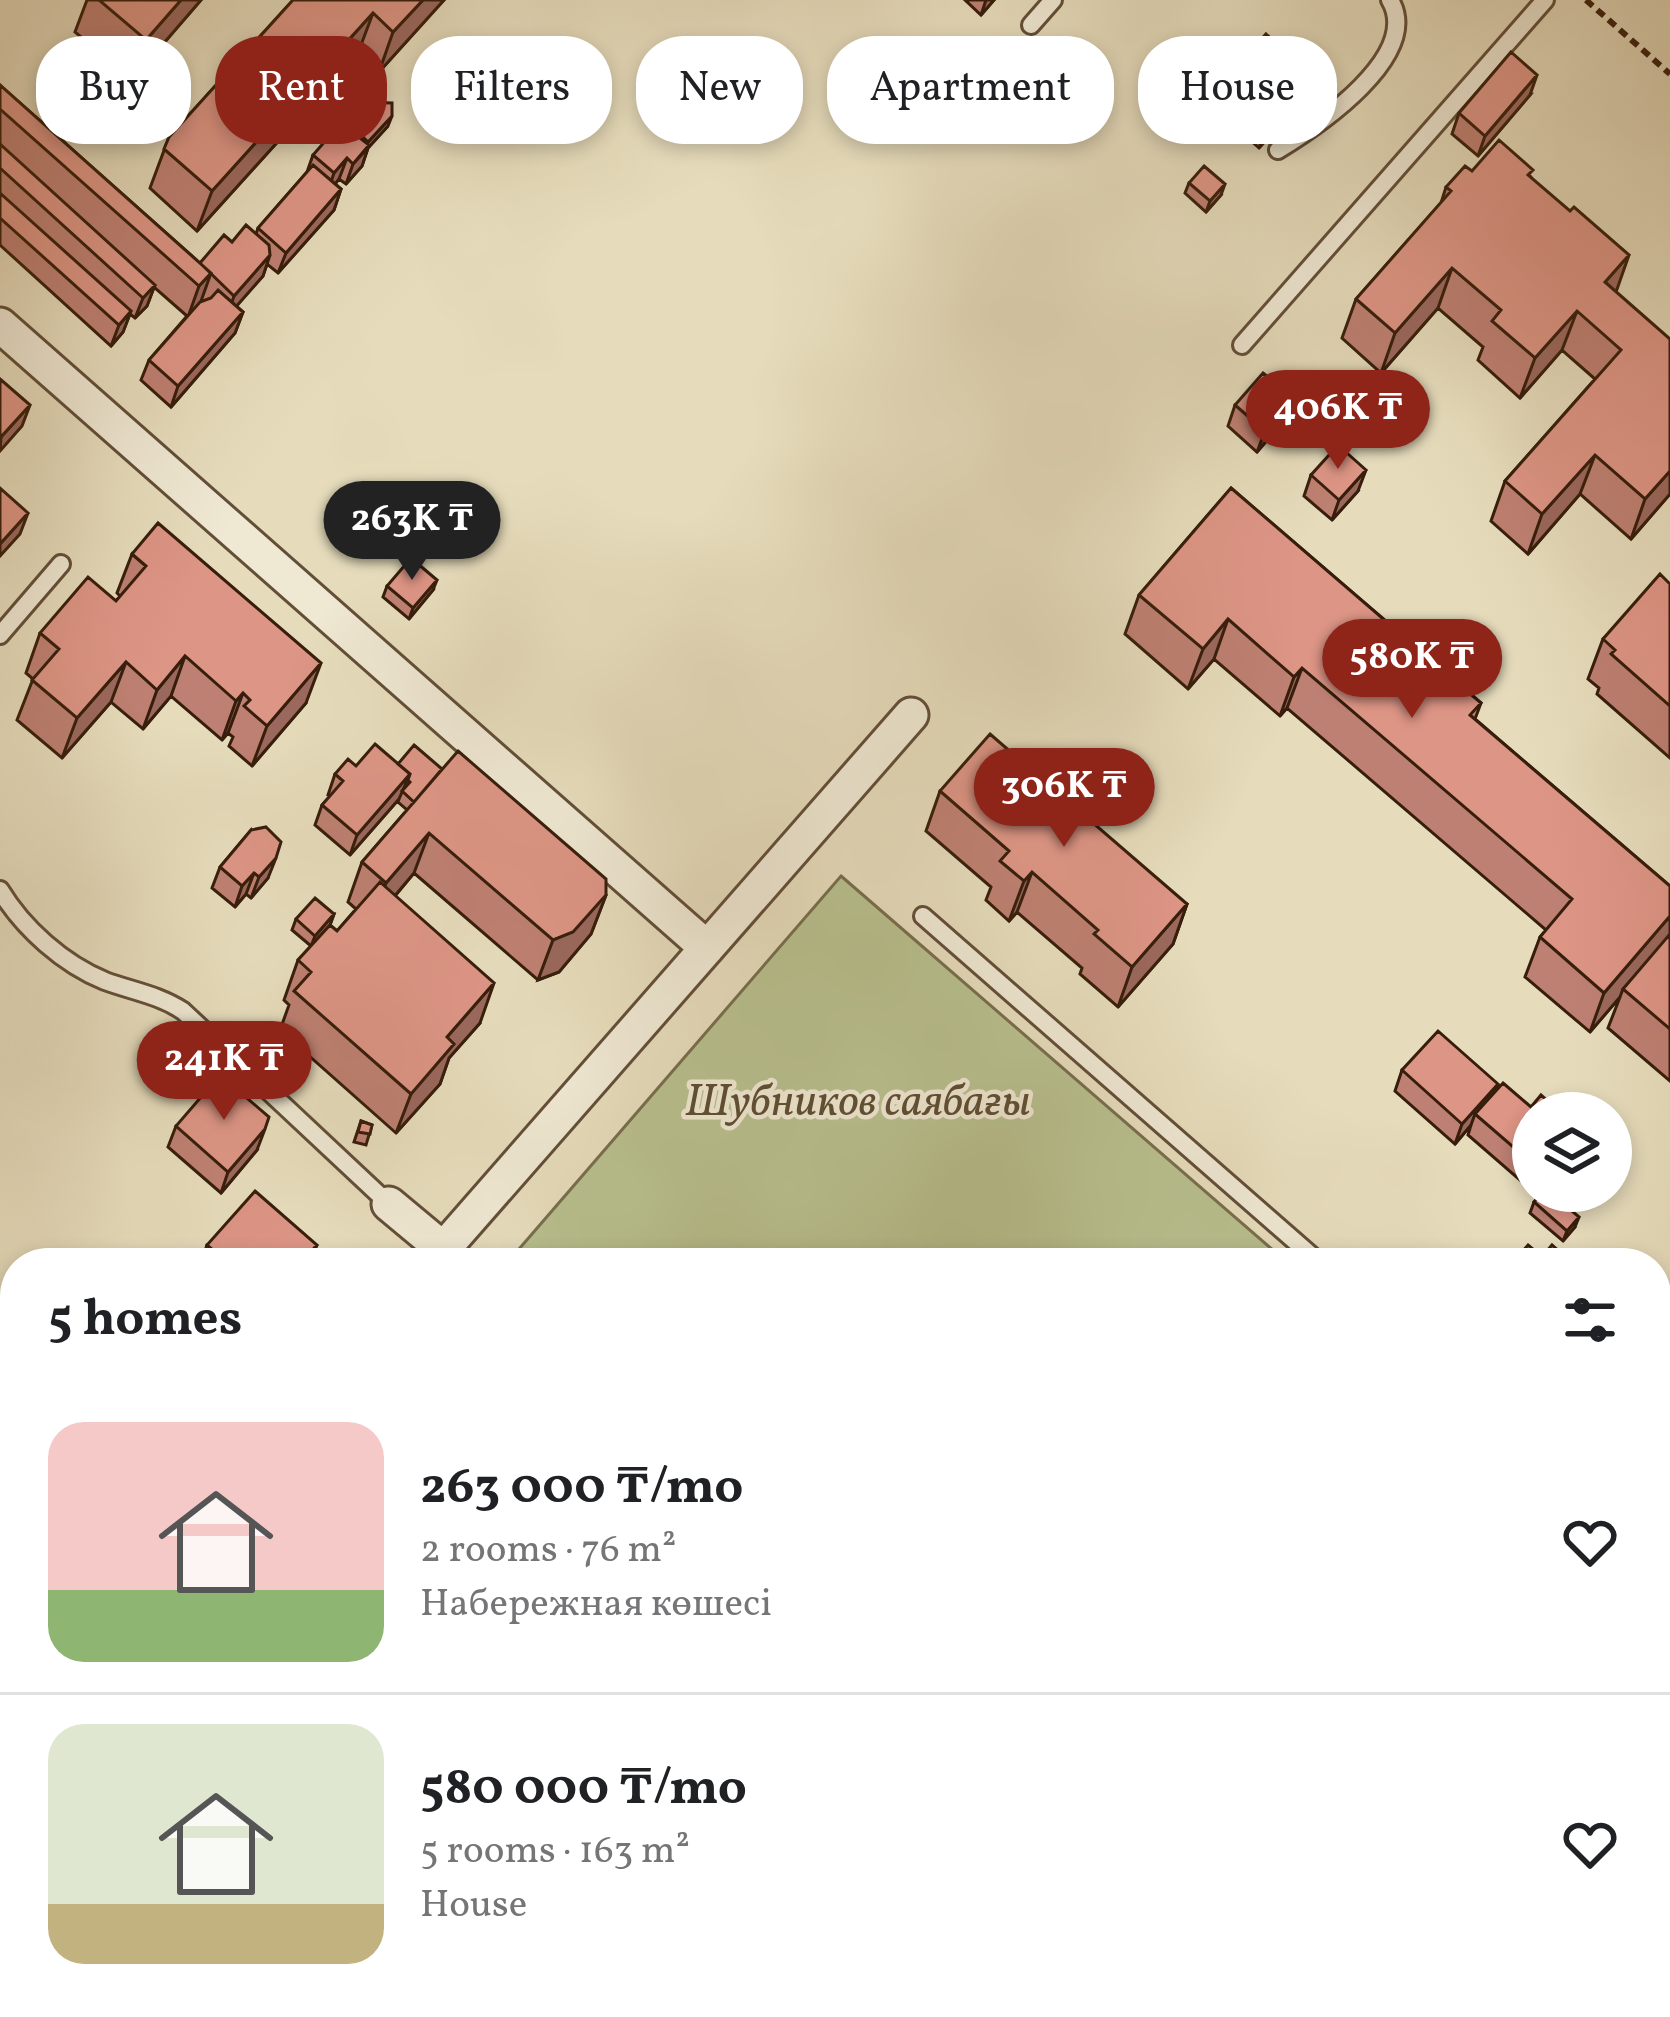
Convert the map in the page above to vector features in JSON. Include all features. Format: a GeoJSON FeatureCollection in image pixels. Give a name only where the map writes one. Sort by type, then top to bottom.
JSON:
{"type":"FeatureCollection","features":[{"type":"Feature","properties":{"kind":"street"},"geometry":{"type":"LineString","coordinates":[[0,325],[707,948]]}},
{"type":"Feature","properties":{"kind":"street"},"geometry":{"type":"LineString","coordinates":[[444,1248],[910,715]]}},
{"type":"Feature","properties":{"kind":"street"},"geometry":{"type":"LineString","coordinates":[[389,1204],[430,1248]]}},
{"type":"Feature","properties":{"kind":"lane"},"geometry":{"type":"LineString","coordinates":[[1031,25],[1053,0]]}},
{"type":"Feature","properties":{"kind":"lane"},"geometry":{"type":"LineString","coordinates":[[1278,150],[1338,111],[1374,72],[1396,24],[1390,0]]}},
{"type":"Feature","properties":{"kind":"lane"},"geometry":{"type":"LineString","coordinates":[[1242,345],[1545,0]]}},
{"type":"Feature","properties":{"kind":"lane"},"geometry":{"type":"LineString","coordinates":[[0,635],[61,564]]}},
{"type":"Feature","properties":{"kind":"lane"},"geometry":{"type":"LineString","coordinates":[[0,890],[38,938],[65,957],[97,978],[163,998],[183,1011],[389,1204]]}},
{"type":"Feature","properties":{"kind":"lane"},"geometry":{"type":"LineString","coordinates":[[922,916],[1303,1248]]}},
{"type":"Feature","properties":{"kind":"path"},"geometry":{"type":"LineString","coordinates":[[1586,0],[1670,74]]}},
{"type":"Feature","properties":{"kind":"green space","name":"Шубников саябағы"},"geometry":{"type":"Polygon","coordinates":[[[841,876],[1271,1248],[520,1248],[841,876]]]}},
{"type":"Feature","properties":{"kind":"building"},"geometry":{"type":"Polygon","coordinates":[[[99,0],[181,0],[150,36],[141,36],[99,0]]]}},
{"type":"Feature","properties":{"kind":"building"},"geometry":{"type":"Polygon","coordinates":[[[293,0],[423,0],[393,32],[373,13],[352,36],[260,36],[293,0]]]}},
{"type":"Feature","properties":{"kind":"building"},"geometry":{"type":"Polygon","coordinates":[[[1511,52],[1537,75],[1485,136],[1459,113],[1511,52]]]}},
{"type":"Feature","properties":{"kind":"building"},"geometry":{"type":"Polygon","coordinates":[[[0,85],[36,117],[36,141],[0,109],[0,85]]]}},
{"type":"Feature","properties":{"kind":"building"},"geometry":{"type":"Polygon","coordinates":[[[215,86],[215,144],[255,144],[212,191],[164,149],[166,144],[191,144],[191,113],[215,86]]]}},
{"type":"Feature","properties":{"kind":"building"},"geometry":{"type":"Polygon","coordinates":[[[1499,140],[1533,170],[1528,175],[1629,255],[1605,282],[1670,339],[1670,471],[1645,499],[1595,455],[1542,514],[1505,481],[1621,350],[1577,311],[1535,358],[1492,321],[1501,310],[1452,268],[1395,333],[1356,299],[1451,191],[1446,187],[1465,166],[1472,171],[1499,140]]]}},
{"type":"Feature","properties":{"kind":"building"},"geometry":{"type":"Polygon","coordinates":[[[0,144],[155,285],[143,298],[0,168],[0,144]]]}},
{"type":"Feature","properties":{"kind":"building"},"geometry":{"type":"Polygon","coordinates":[[[39,144],[66,144],[211,273],[199,286],[39,144]]]}},
{"type":"Feature","properties":{"kind":"building"},"geometry":{"type":"Polygon","coordinates":[[[323,144],[369,145],[353,164],[347,158],[334,173],[313,155],[323,144]]]}},
{"type":"Feature","properties":{"kind":"building"},"geometry":{"type":"Polygon","coordinates":[[[313,165],[341,189],[286,253],[258,228],[313,165]]]}},
{"type":"Feature","properties":{"kind":"building"},"geometry":{"type":"Polygon","coordinates":[[[1204,166],[1225,184],[1210,201],[1189,183],[1204,166]]]}},
{"type":"Feature","properties":{"kind":"building"},"geometry":{"type":"Polygon","coordinates":[[[0,193],[131,311],[119,325],[0,218],[0,193]]]}},
{"type":"Feature","properties":{"kind":"building"},"geometry":{"type":"Polygon","coordinates":[[[246,225],[269,245],[270,255],[234,296],[200,263],[224,235],[232,242],[246,225]]]}},
{"type":"Feature","properties":{"kind":"building"},"geometry":{"type":"Polygon","coordinates":[[[218,290],[243,312],[178,386],[149,360],[200,302],[218,290]]]}},
{"type":"Feature","properties":{"kind":"building"},"geometry":{"type":"Polygon","coordinates":[[[1263,373],[1293,398],[1265,431],[1235,405],[1263,373]]]}},
{"type":"Feature","properties":{"kind":"building"},"geometry":{"type":"Polygon","coordinates":[[[0,379],[30,405],[1,437],[0,436],[0,379]]]}},
{"type":"Feature","properties":{"kind":"building"},"geometry":{"type":"Polygon","coordinates":[[[1338,445],[1366,470],[1339,500],[1311,475],[1338,445]]]}},
{"type":"Feature","properties":{"kind":"building"},"geometry":{"type":"Polygon","coordinates":[[[0,488],[28,513],[0,544],[0,488]]]}},
{"type":"Feature","properties":{"kind":"building"},"geometry":{"type":"Polygon","coordinates":[[[1231,488],[1481,703],[1470,715],[1670,886],[1670,916],[1604,993],[1540,937],[1572,899],[1302,668],[1294,677],[1228,619],[1203,649],[1139,595],[1231,488]]]}},
{"type":"Feature","properties":{"kind":"building"},"geometry":{"type":"Polygon","coordinates":[[[158,523],[321,663],[267,726],[244,706],[250,700],[243,693],[236,701],[185,656],[157,690],[126,662],[77,718],[32,680],[59,649],[40,633],[88,577],[116,601],[146,566],[132,554],[158,523]]]}},
{"type":"Feature","properties":{"kind":"building"},"geometry":{"type":"Polygon","coordinates":[[[411,558],[437,580],[413,608],[387,586],[411,558]]]}},
{"type":"Feature","properties":{"kind":"building"},"geometry":{"type":"Polygon","coordinates":[[[1660,574],[1670,584],[1670,706],[1611,654],[1615,650],[1603,639],[1660,574]]]}},
{"type":"Feature","properties":{"kind":"building"},"geometry":{"type":"Polygon","coordinates":[[[990,734],[1187,904],[1132,967],[1032,872],[1024,881],[1000,861],[1009,851],[940,791],[990,734]]]}},
{"type":"Feature","properties":{"kind":"building"},"geometry":{"type":"Polygon","coordinates":[[[375,744],[410,774],[357,835],[322,805],[343,781],[335,774],[348,759],[356,766],[375,744]]]}},
{"type":"Feature","properties":{"kind":"building"},"geometry":{"type":"Polygon","coordinates":[[[414,745],[442,769],[414,802],[402,791],[410,774],[398,764],[414,745]]]}},
{"type":"Feature","properties":{"kind":"building"},"geometry":{"type":"Polygon","coordinates":[[[458,751],[606,879],[606,895],[573,932],[553,940],[429,833],[386,883],[362,862],[458,751]]]}},
{"type":"Feature","properties":{"kind":"building"},"geometry":{"type":"Polygon","coordinates":[[[266,827],[281,842],[276,858],[259,877],[254,873],[242,886],[220,867],[251,830],[266,827]]]}},
{"type":"Feature","properties":{"kind":"building"},"geometry":{"type":"Polygon","coordinates":[[[380,882],[494,983],[447,1037],[454,1044],[411,1094],[294,991],[311,972],[298,960],[330,925],[337,931],[380,882]]]}},
{"type":"Feature","properties":{"kind":"building"},"geometry":{"type":"Polygon","coordinates":[[[315,898],[334,914],[315,936],[296,919],[315,898]]]}},
{"type":"Feature","properties":{"kind":"building"},"geometry":{"type":"Polygon","coordinates":[[[1670,934],[1670,1029],[1623,989],[1670,934]]]}},
{"type":"Feature","properties":{"kind":"building"},"geometry":{"type":"Polygon","coordinates":[[[1438,1031],[1498,1084],[1462,1124],[1402,1070],[1438,1031]]]}},
{"type":"Feature","properties":{"kind":"building"},"geometry":{"type":"Polygon","coordinates":[[[220,1075],[269,1117],[265,1129],[228,1172],[176,1126],[220,1075]]]}},
{"type":"Feature","properties":{"kind":"building"},"geometry":{"type":"Polygon","coordinates":[[[1503,1083],[1514,1092],[1512,1146],[1475,1114],[1503,1083]]]}},
{"type":"Feature","properties":{"kind":"building"},"geometry":{"type":"Polygon","coordinates":[[[361,1121],[372,1125],[370,1134],[358,1132],[361,1121]]]}},
{"type":"Feature","properties":{"kind":"building"},"geometry":{"type":"Polygon","coordinates":[[[255,1191],[317,1245],[210,1248],[207,1245],[255,1191]]]}},
{"type":"Feature","properties":{"kind":"building"},"geometry":{"type":"Polygon","coordinates":[[[1545,1212],[1573,1212],[1579,1217],[1567,1231],[1545,1212]]]}}]}
